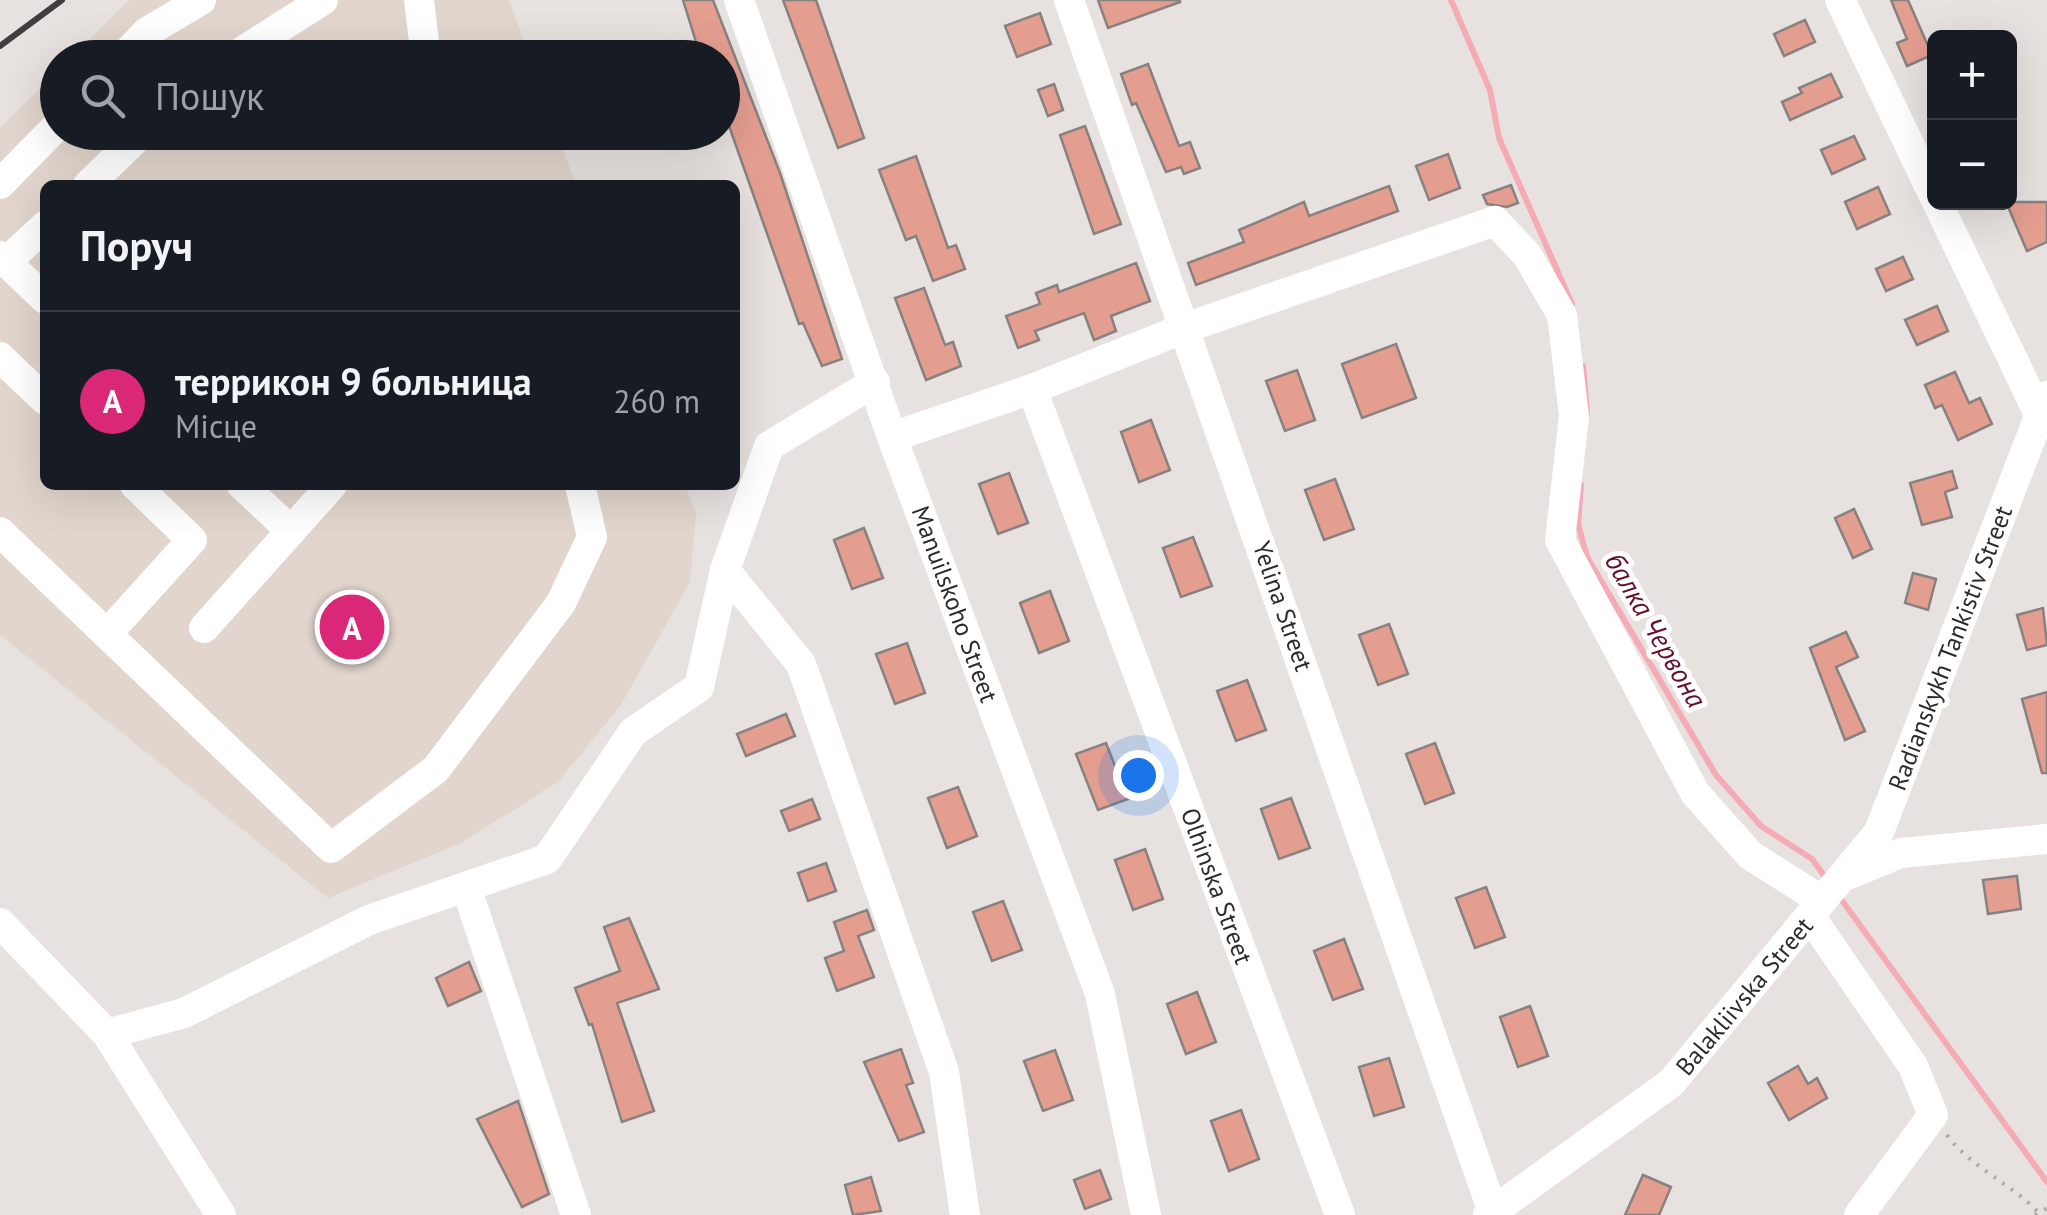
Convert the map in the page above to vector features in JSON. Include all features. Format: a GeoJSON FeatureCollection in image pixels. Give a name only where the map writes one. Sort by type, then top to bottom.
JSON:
{"type":"FeatureCollection","features":[{"type":"Feature","properties":{"kind":"street"},"geometry":{"type":"LineString","coordinates":[[139,40],[201,0]]}},
{"type":"Feature","properties":{"kind":"street"},"geometry":{"type":"LineString","coordinates":[[261,40],[324,0]]}},
{"type":"Feature","properties":{"kind":"street"},"geometry":{"type":"LineString","coordinates":[[419,0],[424,40]]}},
{"type":"Feature","properties":{"kind":"street","name":"Manuilskoho Street"},"geometry":{"type":"LineString","coordinates":[[739,0],[892,436],[1100,994],[1146,1215]]}},
{"type":"Feature","properties":{"kind":"street","name":"Yelina Street"},"geometry":{"type":"LineString","coordinates":[[1069,0],[1492,1214]]}},
{"type":"Feature","properties":{"kind":"street","name":"Radianskykh Tankistiv Street"},"geometry":{"type":"LineString","coordinates":[[1840,0],[1927,181]]}},
{"type":"Feature","properties":{"kind":"street"},"geometry":{"type":"LineString","coordinates":[[0,184],[40,143]]}},
{"type":"Feature","properties":{"kind":"street"},"geometry":{"type":"LineString","coordinates":[[93,180],[124,150]]}},
{"type":"Feature","properties":{"kind":"street","name":"Radianskykh Tankistiv Street"},"geometry":{"type":"LineString","coordinates":[[1847,875],[1880,832],[2043,405],[1941,210]]}},
{"type":"Feature","properties":{"kind":"street"},"geometry":{"type":"LineString","coordinates":[[892,436],[1032,389],[1185,328],[1495,222],[1527,255],[1562,316],[1574,416],[1560,540],[1696,794],[1750,855],[1816,909],[1913,1066],[1933,1115],[1859,1215]]}},
{"type":"Feature","properties":{"kind":"street"},"geometry":{"type":"LineString","coordinates":[[40,230],[3,259],[40,294]]}},
{"type":"Feature","properties":{"kind":"street"},"geometry":{"type":"LineString","coordinates":[[0,357],[40,395]]}},
{"type":"Feature","properties":{"kind":"street"},"geometry":{"type":"LineString","coordinates":[[107,1034],[184,1013],[369,920],[467,890],[547,859],[633,732],[699,687],[726,570],[769,446],[875,382]]}},
{"type":"Feature","properties":{"kind":"street","name":"Olhinska Street"},"geometry":{"type":"LineString","coordinates":[[1032,389],[1340,1215]]}},
{"type":"Feature","properties":{"kind":"street"},"geometry":{"type":"LineString","coordinates":[[107,634],[192,540],[140,490]]}},
{"type":"Feature","properties":{"kind":"street"},"geometry":{"type":"LineString","coordinates":[[247,490],[291,531]]}},
{"type":"Feature","properties":{"kind":"street"},"geometry":{"type":"LineString","coordinates":[[204,628],[328,490]]}},
{"type":"Feature","properties":{"kind":"street"},"geometry":{"type":"LineString","coordinates":[[0,532],[331,848],[436,769],[561,604],[592,537],[581,490]]}},
{"type":"Feature","properties":{"kind":"street"},"geometry":{"type":"LineString","coordinates":[[726,570],[801,664],[944,1072],[965,1215]]}},
{"type":"Feature","properties":{"kind":"street"},"geometry":{"type":"LineString","coordinates":[[1847,875],[1901,853],[2047,839]]}},
{"type":"Feature","properties":{"kind":"street","name":"Balakliivska Street"},"geometry":{"type":"LineString","coordinates":[[1492,1214],[1671,1084],[1847,875]]}},
{"type":"Feature","properties":{"kind":"street"},"geometry":{"type":"LineString","coordinates":[[467,890],[576,1215]]}},
{"type":"Feature","properties":{"kind":"street"},"geometry":{"type":"LineString","coordinates":[[0,923],[107,1034],[221,1215]]}},
{"type":"Feature","properties":{"kind":"path"},"geometry":{"type":"LineString","coordinates":[[1933,1115],[1954,1144],[1981,1169],[2015,1187],[2041,1212]]}},
{"type":"Feature","properties":{"kind":"shaded area"},"geometry":{"type":"Polygon","coordinates":[[[129,0],[509,0],[524,40],[89,40],[129,0]]]}},
{"type":"Feature","properties":{"kind":"shaded area"},"geometry":{"type":"Polygon","coordinates":[[[40,88],[40,150],[563,150],[574,180],[40,180],[40,490],[687,490],[696,514],[690,582],[621,705],[558,782],[461,843],[328,898],[0,635],[0,128],[40,88]]]}},
{"type":"Feature","properties":{"kind":"building"},"geometry":{"type":"Polygon","coordinates":[[[683,0],[713,0],[728,40],[695,40],[683,0]]]}},
{"type":"Feature","properties":{"kind":"building"},"geometry":{"type":"Polygon","coordinates":[[[783,0],[816,0],[864,138],[838,148],[783,0]]]}},
{"type":"Feature","properties":{"kind":"building"},"geometry":{"type":"Polygon","coordinates":[[[1098,0],[1180,0],[1180,2],[1108,28],[1098,0]]]}},
{"type":"Feature","properties":{"kind":"building"},"geometry":{"type":"Polygon","coordinates":[[[1891,0],[1908,0],[1927,44],[1927,57],[1907,66],[1897,43],[1907,39],[1891,0]]]}},
{"type":"Feature","properties":{"kind":"building"},"geometry":{"type":"Polygon","coordinates":[[[1040,13],[1051,44],[1017,57],[1005,26],[1040,13]]]}},
{"type":"Feature","properties":{"kind":"building"},"geometry":{"type":"Polygon","coordinates":[[[1805,20],[1815,42],[1784,56],[1774,34],[1805,20]]]}},
{"type":"Feature","properties":{"kind":"building"},"geometry":{"type":"Polygon","coordinates":[[[1148,64],[1179,146],[1190,142],[1200,168],[1184,174],[1181,167],[1166,172],[1136,103],[1132,105],[1121,74],[1148,64]]]}},
{"type":"Feature","properties":{"kind":"building"},"geometry":{"type":"Polygon","coordinates":[[[740,70],[780,173],[842,359],[822,366],[803,323],[799,324],[738,150],[740,70]]]}},
{"type":"Feature","properties":{"kind":"building"},"geometry":{"type":"Polygon","coordinates":[[[1831,74],[1842,97],[1790,120],[1782,102],[1802,93],[1799,88],[1831,74]]]}},
{"type":"Feature","properties":{"kind":"building"},"geometry":{"type":"Polygon","coordinates":[[[1054,84],[1063,110],[1048,116],[1038,90],[1054,84]]]}},
{"type":"Feature","properties":{"kind":"building"},"geometry":{"type":"Polygon","coordinates":[[[1085,126],[1121,224],[1094,234],[1060,135],[1085,126]]]}},
{"type":"Feature","properties":{"kind":"building"},"geometry":{"type":"Polygon","coordinates":[[[1854,136],[1865,159],[1832,174],[1821,150],[1854,136]]]}},
{"type":"Feature","properties":{"kind":"building"},"geometry":{"type":"Polygon","coordinates":[[[1448,154],[1460,188],[1429,200],[1416,166],[1448,154]]]}},
{"type":"Feature","properties":{"kind":"building"},"geometry":{"type":"Polygon","coordinates":[[[916,156],[948,248],[956,245],[965,269],[933,281],[916,236],[906,240],[879,170],[916,156]]]}},
{"type":"Feature","properties":{"kind":"building"},"geometry":{"type":"Polygon","coordinates":[[[1511,185],[1518,203],[1507,207],[1487,204],[1483,195],[1511,185]]]}},
{"type":"Feature","properties":{"kind":"building"},"geometry":{"type":"Polygon","coordinates":[[[1389,186],[1398,211],[1196,285],[1188,263],[1244,242],[1239,230],[1304,202],[1309,216],[1389,186]]]}},
{"type":"Feature","properties":{"kind":"building"},"geometry":{"type":"Polygon","coordinates":[[[1878,187],[1890,214],[1857,229],[1845,202],[1878,187]]]}},
{"type":"Feature","properties":{"kind":"building"},"geometry":{"type":"Polygon","coordinates":[[[2017,202],[2047,202],[2047,242],[2027,251],[2009,210],[2017,210],[2017,202]]]}},
{"type":"Feature","properties":{"kind":"building"},"geometry":{"type":"Polygon","coordinates":[[[1903,257],[1913,279],[1886,291],[1876,269],[1903,257]]]}},
{"type":"Feature","properties":{"kind":"building"},"geometry":{"type":"Polygon","coordinates":[[[1136,263],[1150,301],[1111,316],[1116,331],[1094,340],[1084,313],[1035,331],[1039,340],[1018,348],[1006,316],[1040,304],[1036,293],[1057,285],[1059,292],[1136,263]]]}},
{"type":"Feature","properties":{"kind":"building"},"geometry":{"type":"Polygon","coordinates":[[[924,288],[945,345],[953,342],[961,366],[926,380],[895,298],[924,288]]]}},
{"type":"Feature","properties":{"kind":"building"},"geometry":{"type":"Polygon","coordinates":[[[1937,306],[1948,331],[1917,345],[1905,320],[1937,306]]]}},
{"type":"Feature","properties":{"kind":"building"},"geometry":{"type":"Polygon","coordinates":[[[1396,344],[1416,398],[1362,418],[1342,364],[1396,344]]]}},
{"type":"Feature","properties":{"kind":"building"},"geometry":{"type":"Polygon","coordinates":[[[1297,370],[1315,420],[1285,431],[1266,381],[1297,370]]]}},
{"type":"Feature","properties":{"kind":"building"},"geometry":{"type":"Polygon","coordinates":[[[1955,372],[1969,403],[1980,398],[1992,424],[1958,440],[1942,405],[1935,408],[1925,385],[1955,372]]]}},
{"type":"Feature","properties":{"kind":"building"},"geometry":{"type":"Polygon","coordinates":[[[1151,420],[1170,470],[1139,482],[1121,432],[1151,420]]]}},
{"type":"Feature","properties":{"kind":"building"},"geometry":{"type":"Polygon","coordinates":[[[1952,471],[1957,488],[1945,492],[1952,517],[1922,525],[1910,483],[1952,471]]]}},
{"type":"Feature","properties":{"kind":"building"},"geometry":{"type":"Polygon","coordinates":[[[1009,473],[1028,523],[998,534],[979,484],[1009,473]]]}},
{"type":"Feature","properties":{"kind":"building"},"geometry":{"type":"Polygon","coordinates":[[[1335,479],[1354,529],[1324,540],[1305,490],[1335,479]]]}},
{"type":"Feature","properties":{"kind":"building"},"geometry":{"type":"Polygon","coordinates":[[[1854,509],[1872,549],[1853,558],[1835,518],[1854,509]]]}},
{"type":"Feature","properties":{"kind":"building"},"geometry":{"type":"Polygon","coordinates":[[[864,528],[883,578],[852,589],[834,540],[864,528]]]}},
{"type":"Feature","properties":{"kind":"building"},"geometry":{"type":"Polygon","coordinates":[[[1193,537],[1212,586],[1181,597],[1163,548],[1193,537]]]}},
{"type":"Feature","properties":{"kind":"building"},"geometry":{"type":"Polygon","coordinates":[[[1913,573],[1936,579],[1928,610],[1905,603],[1913,573]]]}},
{"type":"Feature","properties":{"kind":"building"},"geometry":{"type":"Polygon","coordinates":[[[1050,591],[1069,641],[1039,653],[1020,603],[1050,591]]]}},
{"type":"Feature","properties":{"kind":"building"},"geometry":{"type":"Polygon","coordinates":[[[2043,608],[2047,645],[2027,650],[2017,615],[2043,608]]]}},
{"type":"Feature","properties":{"kind":"building"},"geometry":{"type":"Polygon","coordinates":[[[1389,624],[1408,674],[1378,685],[1359,635],[1389,624]]]}},
{"type":"Feature","properties":{"kind":"building"},"geometry":{"type":"Polygon","coordinates":[[[1846,632],[1858,657],[1836,667],[1865,731],[1845,740],[1810,648],[1846,632]]]}},
{"type":"Feature","properties":{"kind":"building"},"geometry":{"type":"Polygon","coordinates":[[[907,643],[925,693],[895,704],[876,654],[907,643]]]}},
{"type":"Feature","properties":{"kind":"building"},"geometry":{"type":"Polygon","coordinates":[[[1247,680],[1266,730],[1236,741],[1217,691],[1247,680]]]}},
{"type":"Feature","properties":{"kind":"building"},"geometry":{"type":"Polygon","coordinates":[[[2047,692],[2047,773],[2042,773],[2022,699],[2047,692]]]}},
{"type":"Feature","properties":{"kind":"building"},"geometry":{"type":"Polygon","coordinates":[[[786,714],[795,736],[746,756],[737,734],[786,714]]]}},
{"type":"Feature","properties":{"kind":"building"},"geometry":{"type":"Polygon","coordinates":[[[1106,743],[1128,799],[1098,810],[1076,754],[1106,743]]]}},
{"type":"Feature","properties":{"kind":"building"},"geometry":{"type":"Polygon","coordinates":[[[1435,743],[1454,793],[1425,804],[1406,754],[1435,743]]]}},
{"type":"Feature","properties":{"kind":"building"},"geometry":{"type":"Polygon","coordinates":[[[958,787],[977,836],[947,848],[928,798],[958,787]]]}},
{"type":"Feature","properties":{"kind":"building"},"geometry":{"type":"Polygon","coordinates":[[[1291,798],[1310,848],[1279,859],[1261,809],[1291,798]]]}},
{"type":"Feature","properties":{"kind":"building"},"geometry":{"type":"Polygon","coordinates":[[[812,799],[820,819],[789,831],[781,811],[812,799]]]}},
{"type":"Feature","properties":{"kind":"building"},"geometry":{"type":"Polygon","coordinates":[[[1145,849],[1163,899],[1133,910],[1115,860],[1145,849]]]}},
{"type":"Feature","properties":{"kind":"building"},"geometry":{"type":"Polygon","coordinates":[[[826,863],[836,891],[808,901],[798,873],[826,863]]]}},
{"type":"Feature","properties":{"kind":"building"},"geometry":{"type":"Polygon","coordinates":[[[2017,876],[2021,909],[1988,914],[1983,880],[2017,876]]]}},
{"type":"Feature","properties":{"kind":"building"},"geometry":{"type":"Polygon","coordinates":[[[1486,887],[1505,937],[1475,948],[1456,898],[1486,887]]]}},
{"type":"Feature","properties":{"kind":"building"},"geometry":{"type":"Polygon","coordinates":[[[1003,901],[1022,950],[992,961],[973,912],[1003,901]]]}},
{"type":"Feature","properties":{"kind":"building"},"geometry":{"type":"Polygon","coordinates":[[[867,910],[874,930],[858,936],[874,977],[837,991],[825,958],[844,951],[834,922],[867,910]]]}},
{"type":"Feature","properties":{"kind":"building"},"geometry":{"type":"Polygon","coordinates":[[[629,918],[659,989],[617,1003],[654,1111],[622,1122],[592,1024],[589,1025],[575,988],[620,971],[604,927],[629,918]]]}},
{"type":"Feature","properties":{"kind":"building"},"geometry":{"type":"Polygon","coordinates":[[[1344,939],[1363,989],[1333,1000],[1314,951],[1344,939]]]}},
{"type":"Feature","properties":{"kind":"building"},"geometry":{"type":"Polygon","coordinates":[[[469,962],[481,991],[448,1006],[436,978],[469,962]]]}},
{"type":"Feature","properties":{"kind":"building"},"geometry":{"type":"Polygon","coordinates":[[[1197,992],[1216,1042],[1186,1054],[1167,1004],[1197,992]]]}},
{"type":"Feature","properties":{"kind":"building"},"geometry":{"type":"Polygon","coordinates":[[[1530,1006],[1548,1056],[1518,1067],[1500,1017],[1530,1006]]]}},
{"type":"Feature","properties":{"kind":"building"},"geometry":{"type":"Polygon","coordinates":[[[901,1049],[913,1083],[906,1085],[924,1132],[899,1141],[864,1062],[901,1049]]]}},
{"type":"Feature","properties":{"kind":"building"},"geometry":{"type":"Polygon","coordinates":[[[1055,1050],[1073,1100],[1043,1111],[1024,1061],[1055,1050]]]}},
{"type":"Feature","properties":{"kind":"building"},"geometry":{"type":"Polygon","coordinates":[[[1389,1058],[1404,1107],[1374,1116],[1359,1067],[1389,1058]]]}},
{"type":"Feature","properties":{"kind":"building"},"geometry":{"type":"Polygon","coordinates":[[[1798,1066],[1808,1084],[1817,1078],[1827,1098],[1789,1120],[1768,1083],[1798,1066]]]}},
{"type":"Feature","properties":{"kind":"building"},"geometry":{"type":"Polygon","coordinates":[[[518,1101],[549,1194],[522,1207],[477,1119],[518,1101]]]}},
{"type":"Feature","properties":{"kind":"building"},"geometry":{"type":"Polygon","coordinates":[[[1241,1110],[1259,1159],[1229,1171],[1211,1121],[1241,1110]]]}},
{"type":"Feature","properties":{"kind":"building"},"geometry":{"type":"Polygon","coordinates":[[[1100,1170],[1111,1199],[1085,1209],[1074,1180],[1100,1170]]]}},
{"type":"Feature","properties":{"kind":"building"},"geometry":{"type":"Polygon","coordinates":[[[1643,1175],[1671,1187],[1659,1215],[1625,1215],[1643,1175]]]}},
{"type":"Feature","properties":{"kind":"building"},"geometry":{"type":"Polygon","coordinates":[[[871,1177],[881,1211],[853,1215],[845,1185],[871,1177]]]}},
{"type":"Feature","properties":{"kind":"waterway","name":"балка Червона"},"geometry":{"type":"LineString","coordinates":[[1451,0],[1490,90],[1499,138],[1572,304]]}},
{"type":"Feature","properties":{"kind":"waterway","name":"балка Червона"},"geometry":{"type":"LineString","coordinates":[[1583,366],[1587,413]]}},
{"type":"Feature","properties":{"kind":"waterway","name":"балка Червона"},"geometry":{"type":"LineString","coordinates":[[1581,485],[1578,524],[1587,557],[1716,775],[1761,826],[1812,859],[1828,881]]}},
{"type":"Feature","properties":{"kind":"waterway","name":"балка Червона"},"geometry":{"type":"LineString","coordinates":[[1838,895],[2047,1182]]}},
{"type":"Feature","properties":{"kind":"railway"},"geometry":{"type":"LineString","coordinates":[[0,46],[62,0]]}},
{"type":"Feature","properties":{"kind":"place","name":"террикон 9 больница"},"geometry":{"type":"Point","coordinates":[352,627]}}]}
